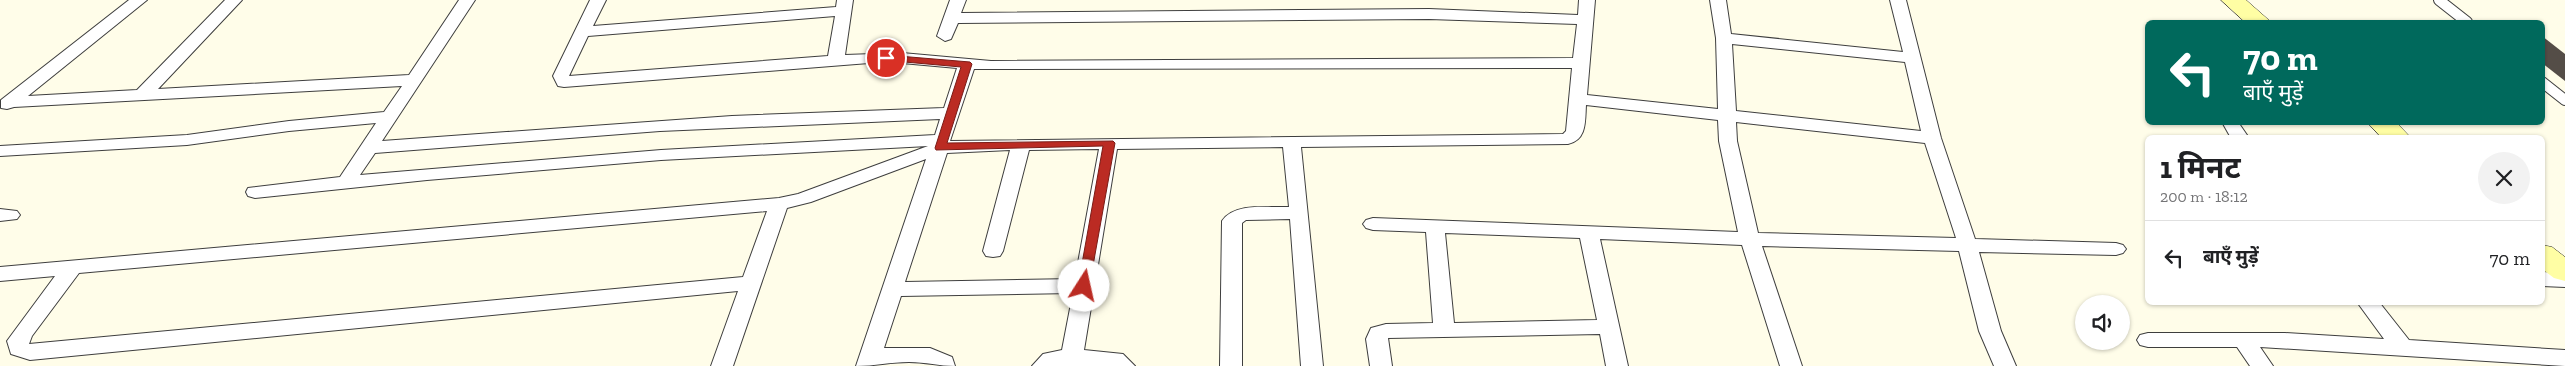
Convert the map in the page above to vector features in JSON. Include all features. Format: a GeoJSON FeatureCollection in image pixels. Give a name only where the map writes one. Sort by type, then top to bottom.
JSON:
{"type":"FeatureCollection","features":[{"type":"Feature","properties":{"kind":"street"},"geometry":{"type":"LineString","coordinates":[[5,106],[140,0]]}},
{"type":"Feature","properties":{"kind":"street"},"geometry":{"type":"LineString","coordinates":[[142,95],[234,0]]}},
{"type":"Feature","properties":{"kind":"street"},"geometry":{"type":"LineString","coordinates":[[346,182],[467,0]]}},
{"type":"Feature","properties":{"kind":"street"},"geometry":{"type":"LineString","coordinates":[[598,0],[561,76],[564,82],[836,61],[902,58],[967,64],[1024,66],[1581,63]]}},
{"type":"Feature","properties":{"kind":"street"},"geometry":{"type":"LineString","coordinates":[[945,36],[958,0]]}},
{"type":"Feature","properties":{"kind":"street"},"geometry":{"type":"LineString","coordinates":[[1200,16],[1202,0]]}},
{"type":"Feature","properties":{"kind":"street"},"geometry":{"type":"LineString","coordinates":[[254,192],[346,182],[661,155],[941,144],[1568,139],[1575,132],[1587,0]]}},
{"type":"Feature","properties":{"kind":"street"},"geometry":{"type":"LineString","coordinates":[[1718,0],[1724,38],[1728,141],[1750,239],[1792,366]]}},
{"type":"Feature","properties":{"kind":"street"},"geometry":{"type":"LineString","coordinates":[[1898,0],[1932,138],[1968,246],[1990,331],[2005,366]]}},
{"type":"Feature","properties":{"kind":"street"},"geometry":{"type":"LineString","coordinates":[[2232,0],[2257,20]]}},
{"type":"Feature","properties":{"kind":"street"},"geometry":{"type":"LineString","coordinates":[[582,32],[844,5],[836,61]]}},
{"type":"Feature","properties":{"kind":"street"},"geometry":{"type":"LineString","coordinates":[[952,18],[1449,14],[1585,20]]}},
{"type":"Feature","properties":{"kind":"street"},"geometry":{"type":"LineString","coordinates":[[1724,38],[1912,58]]}},
{"type":"Feature","properties":{"kind":"street"},"geometry":{"type":"LineString","coordinates":[[944,366],[939,358],[929,356],[868,361],[894,289],[967,64]]}},
{"type":"Feature","properties":{"kind":"street"},"geometry":{"type":"LineString","coordinates":[[5,106],[142,95],[414,80]]}},
{"type":"Feature","properties":{"kind":"street"},"geometry":{"type":"LineString","coordinates":[[1578,98],[1932,138]]}},
{"type":"Feature","properties":{"kind":"street"},"geometry":{"type":"LineString","coordinates":[[369,148],[659,125],[839,115],[951,113]]}},
{"type":"Feature","properties":{"kind":"street"},"geometry":{"type":"LineString","coordinates":[[0,151],[187,140],[289,126],[390,117]]}},
{"type":"Feature","properties":{"kind":"street"},"geometry":{"type":"LineString","coordinates":[[2383,125],[2395,135]]}},
{"type":"Feature","properties":{"kind":"street"},"geometry":{"type":"LineString","coordinates":[[1291,141],[1312,366]]}},
{"type":"Feature","properties":{"kind":"street"},"geometry":{"type":"LineString","coordinates":[[1072,357],[1109,143]]}},
{"type":"Feature","properties":{"kind":"street"},"geometry":{"type":"LineString","coordinates":[[0,274],[779,204],[804,198],[941,144]]}},
{"type":"Feature","properties":{"kind":"street"},"geometry":{"type":"LineString","coordinates":[[993,251],[1021,144]]}},
{"type":"Feature","properties":{"kind":"street"},"geometry":{"type":"LineString","coordinates":[[722,366],[779,204]]}},
{"type":"Feature","properties":{"kind":"street"},"geometry":{"type":"LineString","coordinates":[[1232,366],[1232,221],[1238,216],[1245,214],[1299,213]]}},
{"type":"Feature","properties":{"kind":"street"},"geometry":{"type":"LineString","coordinates":[[1373,224],[1750,239],[2116,250]]}},
{"type":"Feature","properties":{"kind":"street"},"geometry":{"type":"LineString","coordinates":[[1435,226],[1444,329]]}},
{"type":"Feature","properties":{"kind":"street"},"geometry":{"type":"LineString","coordinates":[[1590,233],[1617,366]]}},
{"type":"Feature","properties":{"kind":"street"},"geometry":{"type":"LineString","coordinates":[[2545,256],[2565,271]]}},
{"type":"Feature","properties":{"kind":"street"},"geometry":{"type":"LineString","coordinates":[[72,268],[23,332],[18,341],[19,349],[40,351],[751,283]]}},
{"type":"Feature","properties":{"kind":"street"},"geometry":{"type":"LineString","coordinates":[[2545,279],[2565,280]]}},
{"type":"Feature","properties":{"kind":"street"},"geometry":{"type":"LineString","coordinates":[[894,289],[1084,286]]}},
{"type":"Feature","properties":{"kind":"street"},"geometry":{"type":"LineString","coordinates":[[2369,305],[2402,348]]}},
{"type":"Feature","properties":{"kind":"street"},"geometry":{"type":"LineString","coordinates":[[1381,366],[1377,339],[1379,333],[1398,329],[1609,327]]}},
{"type":"Feature","properties":{"kind":"street"},"geometry":{"type":"LineString","coordinates":[[2148,340],[2285,340],[2565,358]]}},
{"type":"Feature","properties":{"kind":"street"},"geometry":{"type":"LineString","coordinates":[[2243,340],[2262,366]]}},
{"type":"Feature","properties":{"kind":"street"},"geometry":{"type":"LineString","coordinates":[[1043,366],[1051,359],[1072,357],[1115,359],[1124,366]]}},
{"type":"Feature","properties":{"kind":"lane"},"geometry":{"type":"LineString","coordinates":[[2438,0],[2464,20]]}},
{"type":"Feature","properties":{"kind":"lane"},"geometry":{"type":"LineString","coordinates":[[2545,84],[2565,100]]}},
{"type":"Feature","properties":{"kind":"building"},"geometry":{"type":"Polygon","coordinates":[[[2545,38],[2565,54],[2565,81],[2545,65],[2545,38]]]}},
{"type":"Feature","properties":{"kind":"route"},"geometry":{"type":"LineString","coordinates":[[886,58],[967,64],[940,148],[963,145],[1109,143],[1084,286]]}}]}
